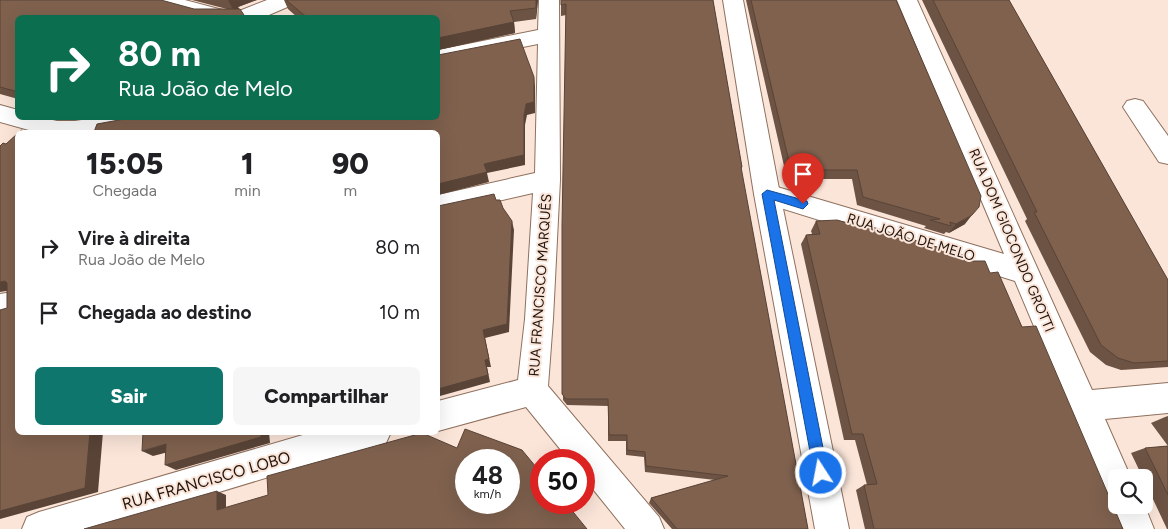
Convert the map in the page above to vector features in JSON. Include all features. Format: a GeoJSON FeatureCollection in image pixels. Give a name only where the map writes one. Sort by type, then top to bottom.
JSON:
{"type":"FeatureCollection","features":[{"type":"Feature","properties":{"kind":"street"},"geometry":{"type":"LineString","coordinates":[[161,0],[216,15]]}},
{"type":"Feature","properties":{"kind":"street"},"geometry":{"type":"LineString","coordinates":[[249,15],[285,0]]}},
{"type":"Feature","properties":{"kind":"street","name":"RUA FRANCISCO MARQUÊS"},"geometry":{"type":"LineString","coordinates":[[549,0],[547,180],[539,319],[532,391],[647,529]]}},
{"type":"Feature","properties":{"kind":"street"},"geometry":{"type":"LineString","coordinates":[[733,0],[767,194],[832,529]]}},
{"type":"Feature","properties":{"kind":"street","name":"RUA DOM GIOCONDO GROTTI"},"geometry":{"type":"LineString","coordinates":[[908,0],[1111,469]]}},
{"type":"Feature","properties":{"kind":"street"},"geometry":{"type":"LineString","coordinates":[[440,57],[548,35]]}},
{"type":"Feature","properties":{"kind":"street"},"geometry":{"type":"LineString","coordinates":[[1135,107],[1168,155]]}},
{"type":"Feature","properties":{"kind":"street"},"geometry":{"type":"LineString","coordinates":[[0,113],[15,117]]}},
{"type":"Feature","properties":{"kind":"street"},"geometry":{"type":"LineString","coordinates":[[23,120],[57,130],[75,130],[129,120]]}},
{"type":"Feature","properties":{"kind":"street"},"geometry":{"type":"LineString","coordinates":[[440,205],[547,180]]}},
{"type":"Feature","properties":{"kind":"street","name":"RUA JOÃO DE MELO"},"geometry":{"type":"LineString","coordinates":[[767,194],[1027,273]]}},
{"type":"Feature","properties":{"kind":"street"},"geometry":{"type":"LineString","coordinates":[[0,307],[15,304]]}},
{"type":"Feature","properties":{"kind":"street"},"geometry":{"type":"LineString","coordinates":[[440,415],[532,391]]}},
{"type":"Feature","properties":{"kind":"street"},"geometry":{"type":"LineString","coordinates":[[1084,406],[1168,398]]}},
{"type":"Feature","properties":{"kind":"street","name":"RUA FRANCISCO LOBO"},"geometry":{"type":"LineString","coordinates":[[39,529],[282,457],[364,435]]}},
{"type":"Feature","properties":{"kind":"street"},"geometry":{"type":"LineString","coordinates":[[1131,514],[1138,529]]}},
{"type":"Feature","properties":{"kind":"building"},"geometry":{"type":"Polygon","coordinates":[[[0,0],[161,0],[194,9],[240,9],[244,15],[15,15],[15,91],[0,87],[0,0]]]}},
{"type":"Feature","properties":{"kind":"building"},"geometry":{"type":"Polygon","coordinates":[[[286,0],[536,0],[536,8],[510,11],[514,22],[440,38],[440,15],[304,15],[286,0]]]}},
{"type":"Feature","properties":{"kind":"building"},"geometry":{"type":"Polygon","coordinates":[[[561,0],[713,0],[741,167],[808,529],[677,529],[651,498],[728,476],[646,466],[645,452],[627,450],[627,435],[609,435],[608,399],[566,399],[562,394],[562,226],[566,4],[561,5],[561,0]]]}},
{"type":"Feature","properties":{"kind":"building"},"geometry":{"type":"Polygon","coordinates":[[[751,0],[896,0],[981,196],[979,207],[972,215],[956,224],[950,222],[951,226],[930,220],[940,219],[863,197],[857,170],[791,170],[751,0]]]}},
{"type":"Feature","properties":{"kind":"building"},"geometry":{"type":"Polygon","coordinates":[[[933,0],[1009,0],[1168,280],[1168,361],[1134,363],[1118,358],[1101,345],[1034,212],[1037,212],[933,0]]]}},
{"type":"Feature","properties":{"kind":"building"},"geometry":{"type":"Polygon","coordinates":[[[520,39],[534,77],[534,102],[526,104],[524,115],[524,155],[484,164],[487,172],[440,184],[440,130],[95,130],[97,124],[119,120],[440,120],[440,55],[520,39]]]}},
{"type":"Feature","properties":{"kind":"building"},"geometry":{"type":"Polygon","coordinates":[[[15,136],[15,435],[90,435],[85,488],[0,511],[0,310],[7,308],[7,283],[5,281],[0,282],[0,146],[3,143],[6,144],[15,136]]]}},
{"type":"Feature","properties":{"kind":"building"},"geometry":{"type":"Polygon","coordinates":[[[494,194],[496,200],[500,200],[512,221],[507,324],[483,330],[489,359],[485,360],[488,375],[440,388],[440,206],[494,194]]]}},
{"type":"Feature","properties":{"kind":"building"},"geometry":{"type":"Polygon","coordinates":[[[837,220],[870,229],[869,226],[963,255],[965,261],[985,261],[990,273],[998,272],[1022,327],[1036,326],[1108,494],[1108,514],[1117,514],[1123,529],[874,529],[864,485],[877,484],[863,434],[852,434],[806,235],[820,234],[816,221],[837,220]]]}},
{"type":"Feature","properties":{"kind":"building"},"geometry":{"type":"Polygon","coordinates":[[[465,429],[519,449],[455,449],[455,514],[520,514],[520,449],[530,460],[530,514],[575,514],[587,529],[84,529],[217,491],[217,510],[268,495],[267,476],[415,435],[427,435],[457,448],[465,429]]]}},
{"type":"Feature","properties":{"kind":"building"},"geometry":{"type":"Polygon","coordinates":[[[143,435],[261,435],[261,437],[165,465],[166,444],[142,451],[143,435]]]}},
{"type":"Feature","properties":{"kind":"building"},"geometry":{"type":"Polygon","coordinates":[[[1168,446],[1168,495],[1145,448],[1168,446]]]}},
{"type":"Feature","properties":{"kind":"route"},"geometry":{"type":"LineString","coordinates":[[803,204],[767,194],[821,473]]}}]}
